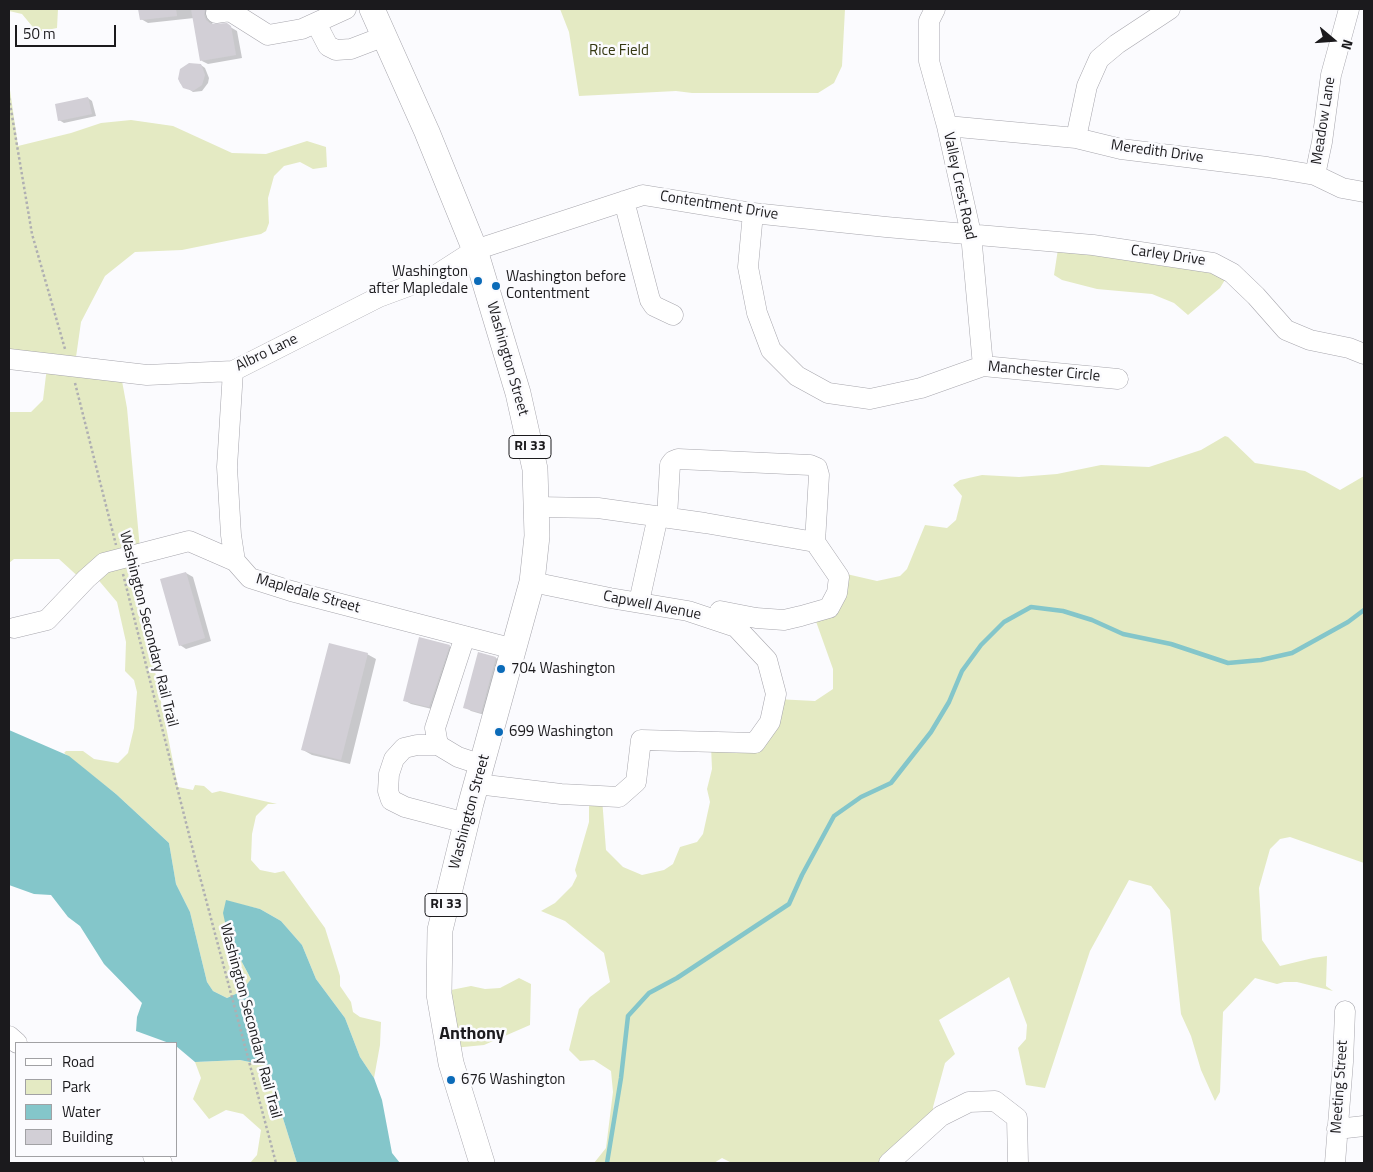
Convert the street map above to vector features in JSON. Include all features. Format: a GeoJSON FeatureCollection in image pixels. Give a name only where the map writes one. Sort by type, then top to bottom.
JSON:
{"type":"FeatureCollection","features":[{"type":"Feature","properties":{"kind":"main road","name":"Washington Street"},"geometry":{"type":"LineString","coordinates":[[372,9],[475,250],[518,393],[535,469],[537,536],[532,582],[466,823],[440,930],[439,994],[451,1063],[482,1163]]}},
{"type":"Feature","properties":{"kind":"street"},"geometry":{"type":"LineString","coordinates":[[216,13],[230,11],[268,35],[302,29],[346,9]]}},
{"type":"Feature","properties":{"kind":"street","name":"Valley Crest Road"},"geometry":{"type":"LineString","coordinates":[[935,9],[929,21],[929,60],[947,126],[971,234],[983,366]]}},
{"type":"Feature","properties":{"kind":"street"},"geometry":{"type":"LineString","coordinates":[[1076,138],[1087,86],[1100,59],[1118,44],[1170,9]]}},
{"type":"Feature","properties":{"kind":"street","name":"Meadow Lane"},"geometry":{"type":"LineString","coordinates":[[1316,175],[1331,76],[1349,9]]}},
{"type":"Feature","properties":{"kind":"street"},"geometry":{"type":"LineString","coordinates":[[316,23],[328,46],[336,50],[351,49],[385,36]]}},
{"type":"Feature","properties":{"kind":"street","name":"Meredith Drive"},"geometry":{"type":"LineString","coordinates":[[947,126],[1076,138],[1121,149],[1316,175],[1342,188],[1364,192]]}},
{"type":"Feature","properties":{"kind":"street","name":"Contentment Drive"},"geometry":{"type":"LineString","coordinates":[[475,250],[643,194],[753,212],[886,227],[971,234]]}},
{"type":"Feature","properties":{"kind":"street"},"geometry":{"type":"LineString","coordinates":[[624,201],[650,300],[654,306],[673,315]]}},
{"type":"Feature","properties":{"kind":"street","name":"Manchester Circle"},"geometry":{"type":"LineString","coordinates":[[753,212],[748,267],[757,313],[771,350],[797,376],[828,393],[870,398],[921,388],[983,366],[1118,379]]}},
{"type":"Feature","properties":{"kind":"street","name":"Carley Drive"},"geometry":{"type":"LineString","coordinates":[[971,234],[1092,245],[1213,263],[1232,273],[1256,296],[1286,330],[1310,340],[1349,348],[1364,354]]}},
{"type":"Feature","properties":{"kind":"street","name":"Albro Lane"},"geometry":{"type":"LineString","coordinates":[[9,359],[147,375],[233,371],[379,298],[433,277],[475,250]]}},
{"type":"Feature","properties":{"kind":"street"},"geometry":{"type":"LineString","coordinates":[[233,371],[227,467],[231,535],[235,561]]}},
{"type":"Feature","properties":{"kind":"street"},"geometry":{"type":"LineString","coordinates":[[639,602],[662,517],[670,465],[673,461],[678,459],[810,465],[817,468],[819,475],[814,542],[839,577],[837,593],[829,608],[784,620],[756,618],[704,608],[688,611]]}},
{"type":"Feature","properties":{"kind":"street"},"geometry":{"type":"LineString","coordinates":[[536,508],[598,508],[814,542]]}},
{"type":"Feature","properties":{"kind":"street"},"geometry":{"type":"LineString","coordinates":[[14,628],[47,620],[104,563],[189,541],[235,561]]}},
{"type":"Feature","properties":{"kind":"street","name":"Mapledale Street"},"geometry":{"type":"LineString","coordinates":[[235,561],[250,578],[291,591],[514,649]]}},
{"type":"Feature","properties":{"kind":"street","name":"Capwell Avenue"},"geometry":{"type":"LineString","coordinates":[[480,774],[561,794],[619,797],[636,782],[642,740],[755,743],[770,722],[776,694],[767,660],[736,627],[688,611],[532,582]]}},
{"type":"Feature","properties":{"kind":"street"},"geometry":{"type":"LineString","coordinates":[[438,745],[435,728],[465,636]]}},
{"type":"Feature","properties":{"kind":"street"},"geometry":{"type":"LineString","coordinates":[[466,823],[405,807],[391,800],[388,791],[389,774],[394,759],[404,748],[417,745],[438,745],[458,756],[480,774]]}},
{"type":"Feature","properties":{"kind":"street","name":"Meeting Street"},"geometry":{"type":"LineString","coordinates":[[1334,1163],[1345,1011]]}},
{"type":"Feature","properties":{"kind":"street"},"geometry":{"type":"LineString","coordinates":[[889,1163],[941,1116],[969,1102],[995,1101],[1018,1118],[1018,1163]]}},
{"type":"Feature","properties":{"kind":"street"},"geometry":{"type":"LineString","coordinates":[[1337,1130],[1364,1126]]}},
{"type":"Feature","properties":{"kind":"path","name":"Washington Secondary Rail Trail"},"geometry":{"type":"LineString","coordinates":[[9,98],[32,234],[70,366],[174,778],[276,1163]]}},
{"type":"Feature","properties":{"kind":"green space"},"geometry":{"type":"Polygon","coordinates":[[[9,9],[58,9],[57,28],[37,32],[22,14],[9,11],[9,9]]]}},
{"type":"Feature","properties":{"kind":"green space","name":"Rice Field"},"geometry":{"type":"Polygon","coordinates":[[[560,9],[845,9],[842,66],[834,83],[818,93],[692,93],[676,91],[579,96],[569,32],[560,9]]]}},
{"type":"Feature","properties":{"kind":"green space"},"geometry":{"type":"Polygon","coordinates":[[[9,83],[18,146],[71,133],[101,123],[131,120],[173,126],[232,153],[266,154],[307,141],[326,147],[327,167],[313,169],[300,162],[284,166],[274,176],[268,198],[269,223],[266,231],[261,234],[182,250],[135,252],[105,276],[81,322],[76,357],[122,381],[127,408],[140,549],[130,559],[139,591],[178,787],[193,790],[195,785],[204,786],[212,793],[220,791],[277,804],[268,804],[256,816],[252,834],[251,860],[260,870],[275,873],[284,871],[325,928],[340,976],[340,986],[351,1002],[353,1012],[360,1017],[381,1022],[380,1045],[374,1078],[360,1057],[345,1018],[316,979],[302,945],[281,921],[260,909],[226,901],[228,936],[251,979],[242,991],[227,998],[213,991],[207,982],[190,912],[176,884],[169,843],[116,794],[64,753],[66,751],[83,751],[94,759],[118,763],[128,753],[134,728],[137,692],[134,680],[125,671],[126,642],[117,602],[95,576],[83,581],[59,559],[14,559],[9,563],[9,412],[31,412],[43,400],[47,367],[9,360],[9,83]]]}},
{"type":"Feature","properties":{"kind":"green space"},"geometry":{"type":"Polygon","coordinates":[[[1058,249],[1229,273],[1220,288],[1188,315],[1174,303],[1152,294],[1097,289],[1062,280],[1054,275],[1058,249]]]}},
{"type":"Feature","properties":{"kind":"green space"},"geometry":{"type":"Polygon","coordinates":[[[1225,436],[1255,463],[1305,471],[1340,490],[1364,476],[1364,863],[1290,837],[1280,839],[1270,849],[1259,888],[1262,940],[1280,966],[1327,956],[1326,986],[1333,991],[1297,982],[1277,984],[1255,978],[1223,1012],[1220,1092],[1215,1101],[1201,1070],[1191,1036],[1181,1014],[1170,910],[1151,886],[1129,880],[1090,951],[1045,1088],[1026,1085],[1018,1048],[1026,1039],[1027,1025],[1009,977],[939,1020],[955,1054],[945,1063],[933,1107],[934,1118],[890,1163],[732,1163],[722,1158],[714,1163],[594,1163],[606,1148],[613,1092],[611,1071],[594,1060],[580,1061],[569,1050],[579,1009],[590,997],[610,982],[604,953],[565,921],[541,911],[555,903],[572,886],[577,876],[575,870],[589,822],[589,799],[602,798],[606,850],[623,867],[642,875],[664,870],[673,864],[680,847],[697,842],[703,834],[710,802],[707,789],[712,769],[711,746],[756,743],[776,699],[815,701],[833,689],[833,669],[813,613],[834,585],[829,570],[877,581],[900,576],[907,569],[925,525],[947,528],[956,520],[962,496],[953,485],[960,480],[982,475],[1019,477],[1057,474],[1101,465],[1149,467],[1201,450],[1225,436]]]}},
{"type":"Feature","properties":{"kind":"green space"},"geometry":{"type":"Polygon","coordinates":[[[519,978],[531,984],[530,1025],[484,1045],[453,1048],[441,992],[471,986],[485,989],[500,988],[519,978]]]}},
{"type":"Feature","properties":{"kind":"green space"},"geometry":{"type":"Polygon","coordinates":[[[240,1060],[269,1066],[276,1096],[297,1163],[250,1163],[257,1155],[261,1130],[243,1114],[226,1110],[209,1119],[193,1099],[201,1078],[195,1062],[240,1060]]]}},
{"type":"Feature","properties":{"kind":"water"},"geometry":{"type":"Polygon","coordinates":[[[9,730],[69,756],[116,794],[169,843],[176,884],[190,912],[207,982],[213,991],[227,998],[242,991],[251,979],[228,936],[223,913],[226,900],[260,909],[281,921],[302,945],[316,979],[345,1018],[360,1057],[374,1078],[382,1100],[392,1153],[400,1163],[297,1163],[276,1096],[269,1066],[240,1060],[195,1062],[178,1048],[178,1042],[166,1042],[136,1031],[137,1017],[142,1003],[104,964],[80,926],[68,917],[51,895],[34,894],[9,885],[9,730]]]}},
{"type":"Feature","properties":{"kind":"building"},"geometry":{"type":"Polygon","coordinates":[[[138,9],[176,9],[177,16],[140,20],[138,9]]]}},
{"type":"Feature","properties":{"kind":"building"},"geometry":{"type":"Polygon","coordinates":[[[191,9],[205,9],[204,15],[206,20],[211,24],[227,23],[231,26],[236,55],[200,61],[191,9]]]}},
{"type":"Feature","properties":{"kind":"building"},"geometry":{"type":"Polygon","coordinates":[[[189,63],[201,64],[205,75],[202,85],[193,91],[183,88],[178,79],[180,69],[189,63]]]}},
{"type":"Feature","properties":{"kind":"building"},"geometry":{"type":"Polygon","coordinates":[[[88,97],[92,114],[58,121],[55,104],[88,97]]]}},
{"type":"Feature","properties":{"kind":"building"},"geometry":{"type":"Polygon","coordinates":[[[186,572],[205,638],[179,646],[160,579],[186,572]]]}},
{"type":"Feature","properties":{"kind":"building"},"geometry":{"type":"Polygon","coordinates":[[[419,637],[450,645],[429,707],[403,701],[419,637]]]}},
{"type":"Feature","properties":{"kind":"building"},"geometry":{"type":"Polygon","coordinates":[[[329,643],[368,653],[341,760],[301,750],[329,643]]]}},
{"type":"Feature","properties":{"kind":"building"},"geometry":{"type":"Polygon","coordinates":[[[478,652],[496,657],[481,713],[463,708],[478,652]]]}},
{"type":"Feature","properties":{"kind":"waterway"},"geometry":{"type":"LineString","coordinates":[[607,1163],[621,1078],[628,1016],[649,993],[677,978],[789,904],[802,875],[834,816],[861,797],[891,783],[931,732],[949,702],[962,671],[981,645],[1004,622],[1031,607],[1063,611],[1092,620],[1123,634],[1171,644],[1228,663],[1261,660],[1292,653],[1348,622],[1364,610]]}},
{"type":"Feature","properties":{"kind":"place","name":"Washington after Mapledale"},"geometry":{"type":"Point","coordinates":[478,281]}},
{"type":"Feature","properties":{"kind":"place","name":"Washington before Contentment"},"geometry":{"type":"Point","coordinates":[496,286]}},
{"type":"Feature","properties":{"kind":"place","name":"704 Washington"},"geometry":{"type":"Point","coordinates":[501,669]}},
{"type":"Feature","properties":{"kind":"place","name":"699 Washington"},"geometry":{"type":"Point","coordinates":[499,732]}},
{"type":"Feature","properties":{"kind":"place","name":"676 Washington"},"geometry":{"type":"Point","coordinates":[451,1080]}},
{"type":"Feature","properties":{"kind":"district","name":"Anthony"},"geometry":{"type":"Point","coordinates":[472,1035]}}]}
